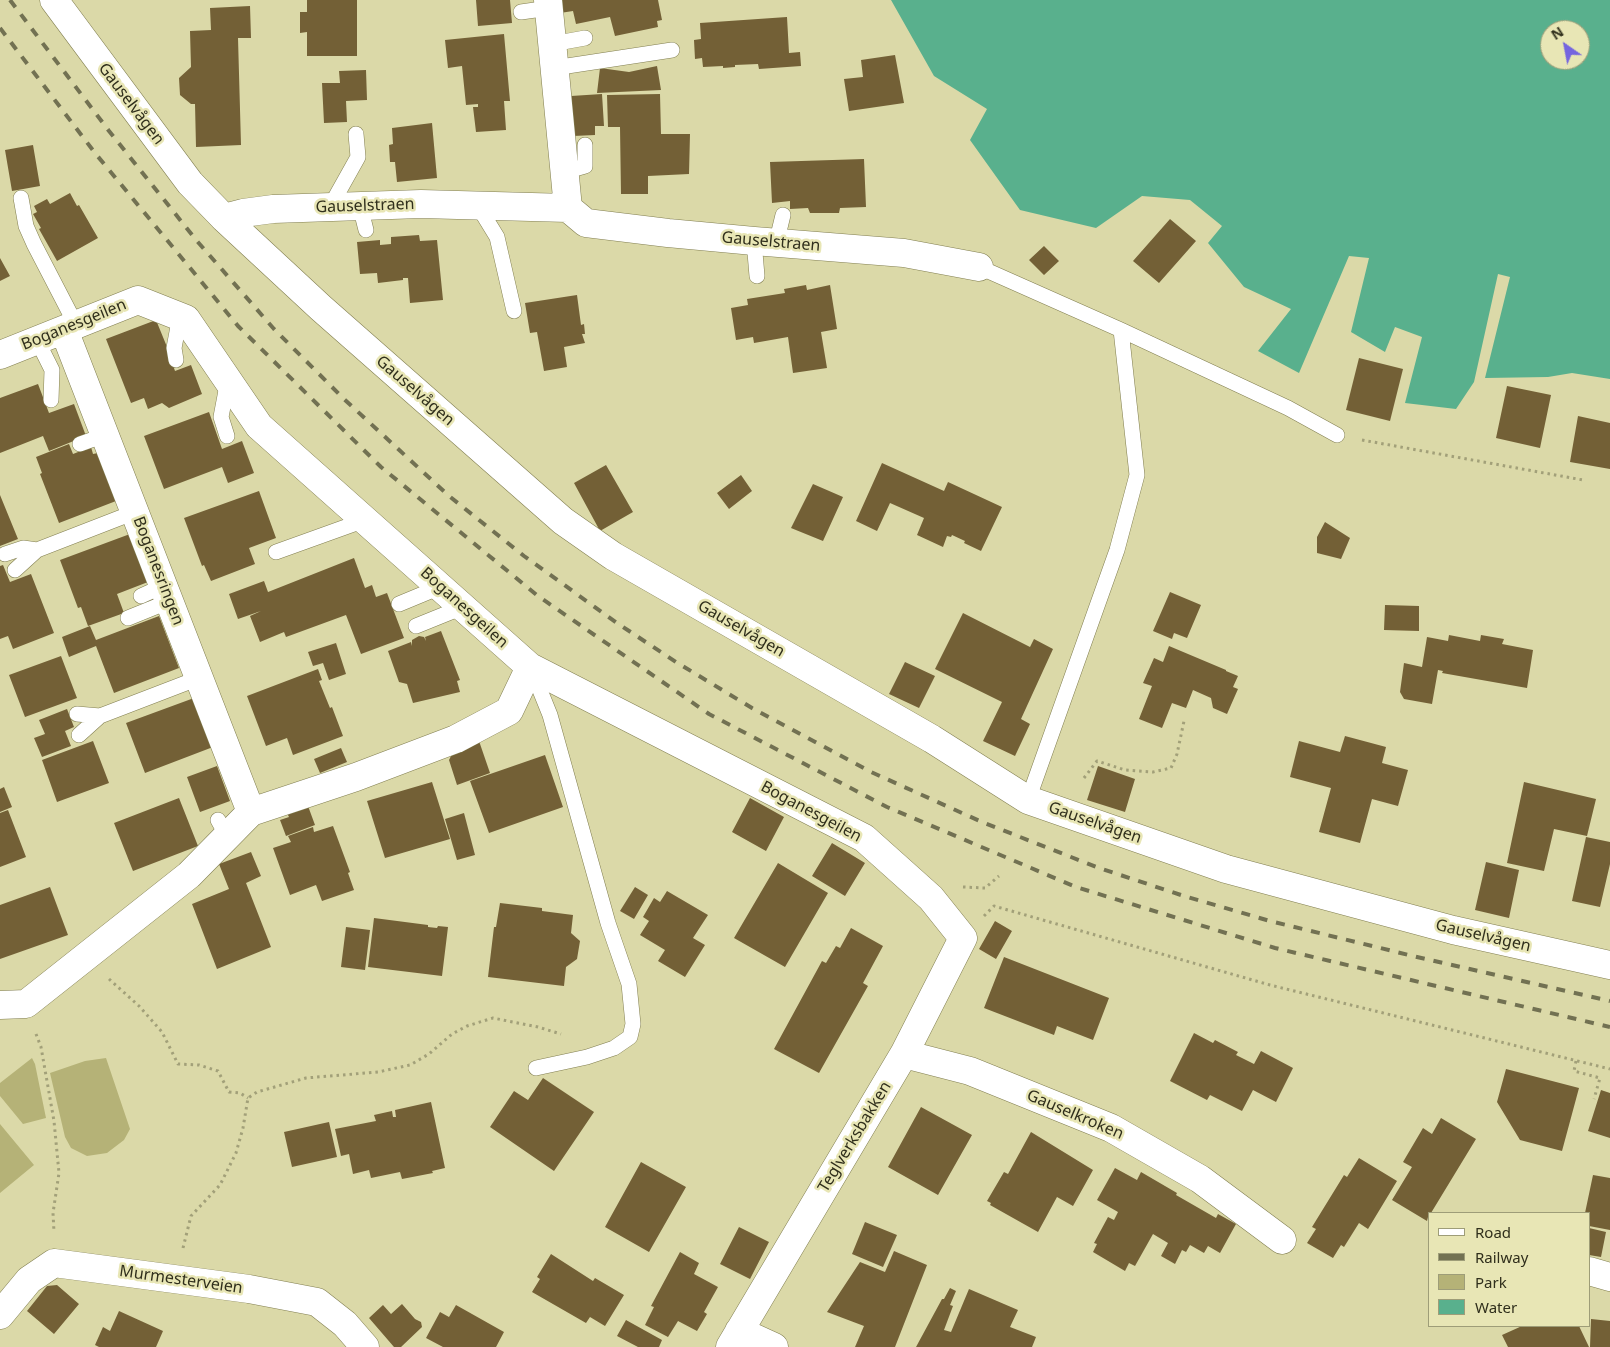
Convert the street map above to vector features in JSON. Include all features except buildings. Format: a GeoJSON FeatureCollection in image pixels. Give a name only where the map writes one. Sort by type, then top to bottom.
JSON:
{"type":"FeatureCollection","features":[{"type":"Feature","properties":{"kind":"street","name":"Gauselvågen"},"geometry":{"type":"LineString","coordinates":[[54,0],[190,183],[224,218],[321,308],[563,521],[613,556],[932,739],[1028,800],[1226,869],[1453,930],[1610,965]]}},
{"type":"Feature","properties":{"kind":"street"},"geometry":{"type":"LineString","coordinates":[[548,4],[568,208]]}},
{"type":"Feature","properties":{"kind":"street","name":"Gauselstraen"},"geometry":{"type":"LineString","coordinates":[[224,218],[273,209],[330,207],[363,218],[420,204],[568,208],[586,222],[668,233],[904,252],[979,267]]}},
{"type":"Feature","properties":{"kind":"street","name":"Boganesgeilen"},"geometry":{"type":"LineString","coordinates":[[0,355],[138,300],[186,319],[258,426],[530,667],[864,838],[931,898],[963,938]]}},
{"type":"Feature","properties":{"kind":"street","name":"Boganesringen"},"geometry":{"type":"LineString","coordinates":[[70,327],[92,440],[135,512],[158,594],[200,678],[251,812]]}},
{"type":"Feature","properties":{"kind":"street"},"geometry":{"type":"LineString","coordinates":[[13,1004],[109,938],[188,875],[223,828],[251,812],[356,777],[456,739],[509,711],[530,667]]}},
{"type":"Feature","properties":{"kind":"street","name":"Teglverksbakken"},"geometry":{"type":"LineString","coordinates":[[774,1347],[734,1339],[904,1054],[963,938]]}},
{"type":"Feature","properties":{"kind":"street","name":"Gauselkroken"},"geometry":{"type":"LineString","coordinates":[[904,1054],[970,1071],[1112,1128],[1200,1179],[1282,1240]]}},
{"type":"Feature","properties":{"kind":"street"},"geometry":{"type":"LineString","coordinates":[[0,1315],[29,1280],[54,1263]]}},
{"type":"Feature","properties":{"kind":"street","name":"Murmesterveien"},"geometry":{"type":"LineString","coordinates":[[54,1263],[249,1289],[317,1302],[346,1324],[365,1347]]}},
{"type":"Feature","properties":{"kind":"street"},"geometry":{"type":"LineString","coordinates":[[1590,1271],[1610,1277]]}},
{"type":"Feature","properties":{"kind":"lane"},"geometry":{"type":"LineString","coordinates":[[521,12],[548,4]]}},
{"type":"Feature","properties":{"kind":"lane"},"geometry":{"type":"LineString","coordinates":[[553,56],[585,38]]}},
{"type":"Feature","properties":{"kind":"lane"},"geometry":{"type":"LineString","coordinates":[[553,56],[672,50]]}},
{"type":"Feature","properties":{"kind":"lane"},"geometry":{"type":"LineString","coordinates":[[330,207],[358,157],[356,134]]}},
{"type":"Feature","properties":{"kind":"lane"},"geometry":{"type":"LineString","coordinates":[[564,172],[586,166],[585,145]]}},
{"type":"Feature","properties":{"kind":"lane"},"geometry":{"type":"LineString","coordinates":[[21,198],[26,226],[70,327]]}},
{"type":"Feature","properties":{"kind":"lane"},"geometry":{"type":"LineString","coordinates":[[478,206],[497,237],[514,311]]}},
{"type":"Feature","properties":{"kind":"lane"},"geometry":{"type":"LineString","coordinates":[[757,276],[765,242],[782,215]]}},
{"type":"Feature","properties":{"kind":"lane"},"geometry":{"type":"LineString","coordinates":[[979,267],[1121,330],[1288,408],[1337,435]]}},
{"type":"Feature","properties":{"kind":"lane"},"geometry":{"type":"LineString","coordinates":[[176,360],[174,348],[180,316]]}},
{"type":"Feature","properties":{"kind":"lane"},"geometry":{"type":"LineString","coordinates":[[1028,800],[1118,550],[1137,475],[1121,330]]}},
{"type":"Feature","properties":{"kind":"lane"},"geometry":{"type":"LineString","coordinates":[[37,340],[52,370],[51,400]]}},
{"type":"Feature","properties":{"kind":"lane"},"geometry":{"type":"LineString","coordinates":[[227,436],[221,417],[228,380]]}},
{"type":"Feature","properties":{"kind":"lane"},"geometry":{"type":"LineString","coordinates":[[15,570],[37,550],[135,512]]}},
{"type":"Feature","properties":{"kind":"lane"},"geometry":{"type":"LineString","coordinates":[[276,552],[365,520]]}},
{"type":"Feature","properties":{"kind":"lane"},"geometry":{"type":"LineString","coordinates":[[5,554],[23,548],[37,550]]}},
{"type":"Feature","properties":{"kind":"lane"},"geometry":{"type":"LineString","coordinates":[[399,604],[440,587]]}},
{"type":"Feature","properties":{"kind":"lane"},"geometry":{"type":"LineString","coordinates":[[128,618],[158,594]]}},
{"type":"Feature","properties":{"kind":"lane"},"geometry":{"type":"LineString","coordinates":[[416,626],[463,607]]}},
{"type":"Feature","properties":{"kind":"lane"},"geometry":{"type":"LineString","coordinates":[[530,667],[550,715],[608,923],[629,984],[633,1024],[630,1037],[614,1048],[587,1057],[536,1068]]}},
{"type":"Feature","properties":{"kind":"lane"},"geometry":{"type":"LineString","coordinates":[[79,735],[107,719],[200,678]]}},
{"type":"Feature","properties":{"kind":"lane"},"geometry":{"type":"LineString","coordinates":[[77,714],[107,719]]}},
{"type":"Feature","properties":{"kind":"path"},"geometry":{"type":"LineString","coordinates":[[1337,435],[1583,480]]}},
{"type":"Feature","properties":{"kind":"path"},"geometry":{"type":"LineString","coordinates":[[1084,778],[1097,761],[1125,770],[1153,772],[1171,768],[1177,754],[1184,721]]}},
{"type":"Feature","properties":{"kind":"path"},"geometry":{"type":"LineString","coordinates":[[963,938],[994,906],[1270,985],[1610,1069]]}},
{"type":"Feature","properties":{"kind":"path"},"geometry":{"type":"LineString","coordinates":[[109,938],[105,958],[105,976],[139,1006],[162,1032],[178,1064],[199,1065],[218,1071],[229,1092],[240,1093],[248,1098]]}},
{"type":"Feature","properties":{"kind":"path"},"geometry":{"type":"LineString","coordinates":[[13,1004],[41,1047],[54,1121],[59,1173],[53,1213],[54,1263]]}},
{"type":"Feature","properties":{"kind":"path"},"geometry":{"type":"LineString","coordinates":[[177,1280],[191,1216],[220,1185],[236,1153],[243,1128],[248,1098],[257,1092],[306,1078],[378,1072],[410,1066],[429,1054],[452,1034],[467,1026],[493,1018],[567,1034]]}},
{"type":"Feature","properties":{"kind":"path"},"geometry":{"type":"LineString","coordinates":[[1576,1061],[1574,1071],[1600,1078],[1594,1099]]}},
{"type":"Feature","properties":{"kind":"green space"},"geometry":{"type":"Polygon","coordinates":[[[32,1058],[35,1064],[46,1118],[23,1124],[0,1096],[0,1083],[32,1058]]]}},
{"type":"Feature","properties":{"kind":"green space"},"geometry":{"type":"Polygon","coordinates":[[[106,1058],[130,1129],[124,1140],[107,1153],[87,1156],[71,1148],[65,1137],[50,1073],[85,1061],[106,1058]]]}},
{"type":"Feature","properties":{"kind":"green space"},"geometry":{"type":"Polygon","coordinates":[[[0,1124],[34,1165],[0,1193],[0,1124]]]}},
{"type":"Feature","properties":{"kind":"water"},"geometry":{"type":"Polygon","coordinates":[[[891,0],[1610,0],[1610,379],[1572,373],[1548,377],[1485,378],[1510,277],[1498,274],[1474,382],[1456,409],[1405,403],[1422,337],[1395,327],[1385,352],[1351,332],[1369,258],[1349,256],[1299,373],[1258,351],[1291,309],[1244,287],[1208,243],[1222,226],[1190,200],[1142,196],[1096,228],[1020,210],[970,140],[987,109],[934,76],[891,0]]]}},
{"type":"Feature","properties":{"kind":"railway"},"geometry":{"type":"LineString","coordinates":[[10,0],[109,131],[197,241],[274,329],[344,399],[449,496],[524,556],[617,623],[676,662],[752,708],[871,772],[982,822],[1099,868],[1184,896],[1270,921],[1610,1001]]}},
{"type":"Feature","properties":{"kind":"railway"},"geometry":{"type":"LineString","coordinates":[[0,28],[95,153],[238,326],[381,467],[538,596],[709,714],[887,807],[1076,887],[1275,948],[1610,1027]]}}]}
